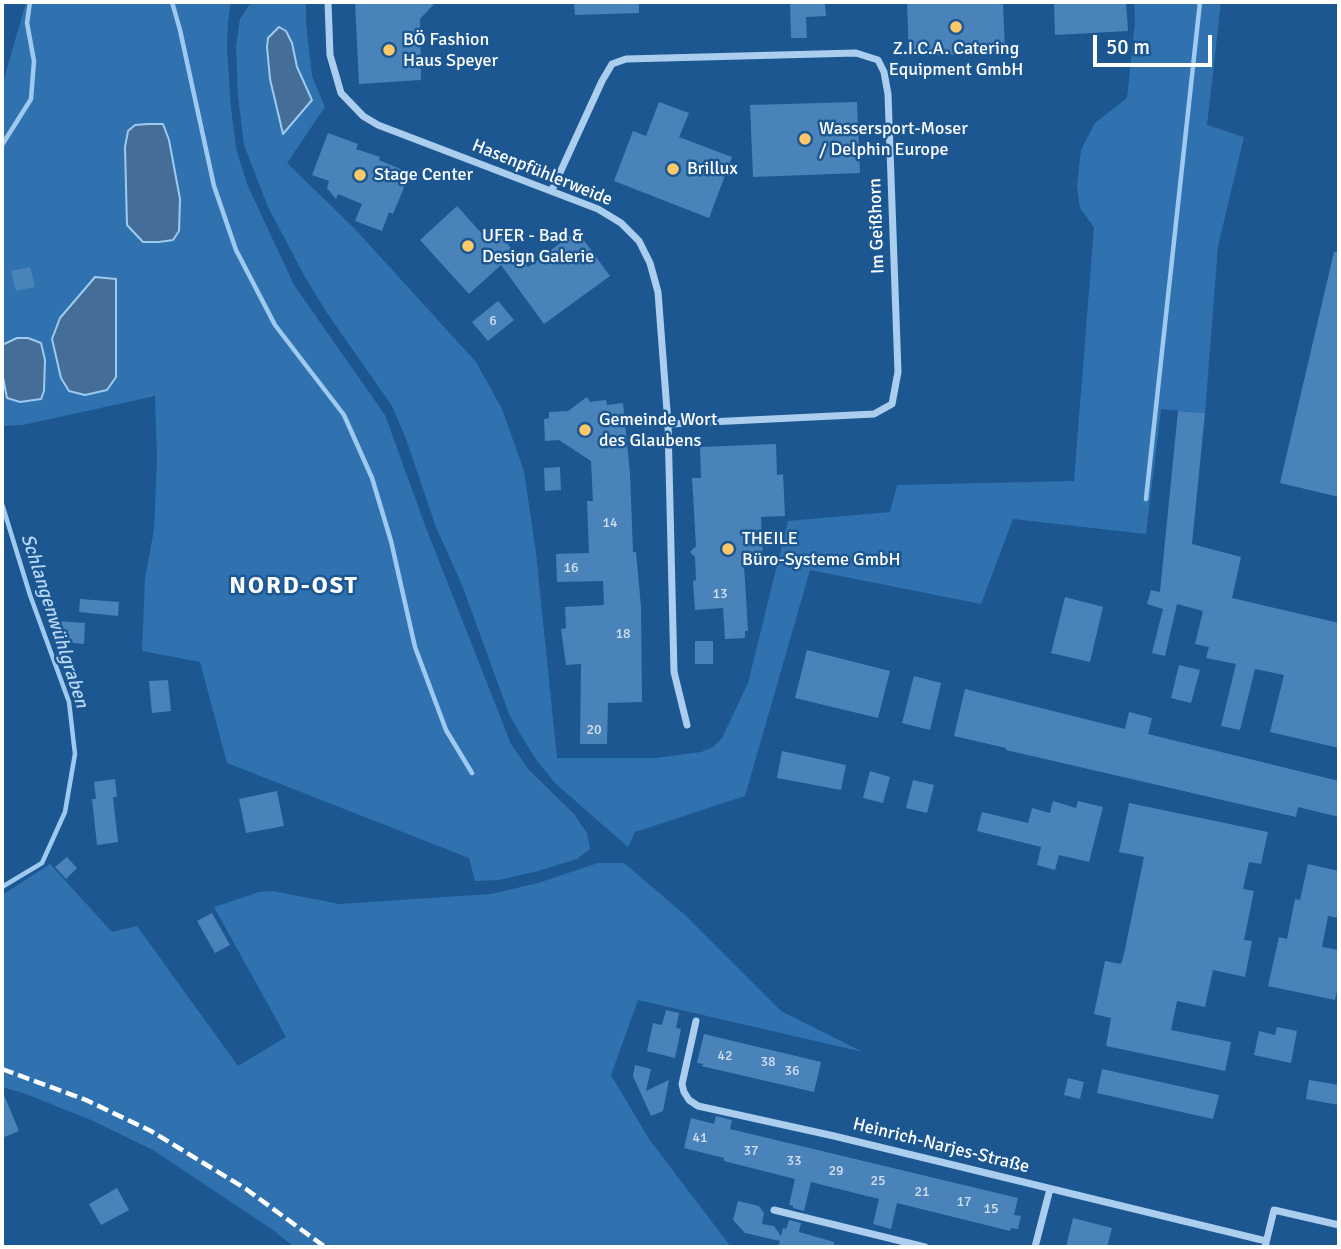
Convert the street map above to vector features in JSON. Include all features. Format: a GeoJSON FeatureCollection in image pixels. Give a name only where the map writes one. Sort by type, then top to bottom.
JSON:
{"type":"FeatureCollection","features":[{"type":"Feature","properties":{"kind":"street","name":"Hasenpfühlerweide"},"geometry":{"type":"LineString","coordinates":[[328,2],[330,55],[341,93],[363,116],[403,135],[598,209],[621,223],[639,241],[650,263],[658,292],[667,424],[674,672],[687,724]]}},
{"type":"Feature","properties":{"kind":"street","name":"Im Geißhorn"},"geometry":{"type":"LineString","coordinates":[[552,190],[601,81],[612,64],[626,59],[856,53],[878,60],[884,72],[888,94],[898,372],[892,404],[874,414],[667,424]]}},
{"type":"Feature","properties":{"kind":"street","name":"Heinrich-Narjes-Straße"},"geometry":{"type":"LineString","coordinates":[[696,1021],[682,1084],[689,1100],[698,1106],[834,1136],[1266,1244]]}},
{"type":"Feature","properties":{"kind":"street"},"geometry":{"type":"LineString","coordinates":[[1035,1247],[1050,1189]]}},
{"type":"Feature","properties":{"kind":"street"},"geometry":{"type":"LineString","coordinates":[[774,1210],[925,1247]]}},
{"type":"Feature","properties":{"kind":"street"},"geometry":{"type":"LineString","coordinates":[[1266,1244],[1273,1210],[1339,1225]]}},
{"type":"Feature","properties":{"kind":"street"},"geometry":{"type":"LineString","coordinates":[[873,1247],[876,1236]]}},
{"type":"Feature","properties":{"kind":"shaded area"},"geometry":{"type":"Polygon","coordinates":[[[26,2],[233,2],[230,6],[227,49],[231,108],[236,148],[247,184],[294,285],[385,415],[426,528],[511,744],[529,770],[574,814],[587,833],[590,849],[577,859],[499,880],[475,881],[469,858],[227,763],[200,662],[142,651],[145,579],[154,529],[157,460],[155,396],[23,425],[2,426],[2,372],[7,398],[44,391],[45,360],[41,343],[6,342],[2,345],[2,86],[26,2]],[[125,147],[127,225],[143,242],[125,147]],[[72,306],[60,318],[52,339],[61,378],[69,391],[85,395],[117,353],[117,323],[72,306]]]}},
{"type":"Feature","properties":{"kind":"shaded area"},"geometry":{"type":"Polygon","coordinates":[[[251,2],[306,2],[312,76],[325,107],[287,163],[355,229],[476,362],[502,409],[524,471],[536,553],[557,758],[656,758],[701,752],[713,747],[722,738],[748,683],[788,521],[890,512],[897,485],[1074,481],[1094,227],[1080,208],[1077,186],[1081,150],[1095,123],[1127,98],[1135,22],[1134,2],[1221,2],[1207,125],[1244,137],[1218,246],[1205,413],[1161,409],[1146,534],[1013,519],[981,604],[810,570],[745,796],[635,832],[628,847],[556,784],[537,761],[509,714],[392,406],[327,313],[268,207],[244,145],[238,96],[236,47],[240,19],[251,2]]]}},
{"type":"Feature","properties":{"kind":"shaded area"},"geometry":{"type":"Polygon","coordinates":[[[279,27],[286,31],[292,43],[297,67],[312,100],[283,134],[270,79],[267,47],[268,38],[279,27]]]}},
{"type":"Feature","properties":{"kind":"shaded area"},"geometry":{"type":"Polygon","coordinates":[[[163,124],[169,140],[180,199],[179,231],[173,240],[143,242],[127,225],[125,147],[128,131],[135,125],[163,124]]]}},
{"type":"Feature","properties":{"kind":"shaded area"},"geometry":{"type":"Polygon","coordinates":[[[95,277],[116,279],[116,377],[107,390],[85,395],[69,391],[61,378],[52,339],[60,318],[95,277]]]}},
{"type":"Feature","properties":{"kind":"shaded area"},"geometry":{"type":"Polygon","coordinates":[[[17,338],[28,338],[41,343],[45,360],[44,391],[41,399],[20,402],[7,398],[2,372],[2,345],[17,338]]]}},
{"type":"Feature","properties":{"kind":"shaded area"},"geometry":{"type":"Polygon","coordinates":[[[598,863],[624,863],[685,915],[781,1011],[863,1052],[638,1000],[611,1075],[649,1139],[731,1247],[294,1247],[273,1230],[153,1150],[93,1121],[2,1087],[2,895],[50,864],[112,932],[137,926],[238,1066],[286,1037],[214,907],[259,892],[273,891],[339,904],[491,894],[538,883],[598,863]]]}},
{"type":"Feature","properties":{"kind":"building","name":"BÖ Fashion Haus Speyer"},"geometry":{"type":"Polygon","coordinates":[[[355,2],[436,2],[420,19],[421,80],[359,84],[355,2]]]}},
{"type":"Feature","properties":{"kind":"building"},"geometry":{"type":"Polygon","coordinates":[[[574,2],[639,2],[639,13],[575,15],[574,2]]]}},
{"type":"Feature","properties":{"kind":"building"},"geometry":{"type":"Polygon","coordinates":[[[790,2],[825,2],[826,16],[806,17],[807,38],[791,38],[790,2]]]}},
{"type":"Feature","properties":{"kind":"building","name":"Z.I.C.A. Catering Equipment GmbH"},"geometry":{"type":"Polygon","coordinates":[[[907,2],[1003,2],[1005,53],[909,56],[907,2]]]}},
{"type":"Feature","properties":{"kind":"building"},"geometry":{"type":"Polygon","coordinates":[[[1054,2],[1126,2],[1128,31],[1055,35],[1054,2]]]}},
{"type":"Feature","properties":{"kind":"building","name":"Brillux"},"geometry":{"type":"Polygon","coordinates":[[[659,102],[689,113],[679,137],[732,157],[709,218],[614,181],[633,131],[646,136],[659,102]]]}},
{"type":"Feature","properties":{"kind":"building","name":"Wassersport-Moser / Delphin Europe"},"geometry":{"type":"Polygon","coordinates":[[[857,102],[860,173],[753,177],[750,105],[857,102]]]}},
{"type":"Feature","properties":{"kind":"building"},"geometry":{"type":"Polygon","coordinates":[[[328,133],[358,144],[356,149],[380,157],[379,160],[410,173],[393,214],[389,212],[382,231],[355,221],[362,204],[338,194],[336,199],[327,188],[329,181],[312,175],[328,133]]]}},
{"type":"Feature","properties":{"kind":"building"},"geometry":{"type":"Polygon","coordinates":[[[457,206],[484,236],[493,228],[528,267],[577,231],[610,276],[544,324],[501,265],[469,294],[420,240],[457,206]]]}},
{"type":"Feature","properties":{"kind":"building"},"geometry":{"type":"Polygon","coordinates":[[[1334,252],[1339,252],[1339,497],[1280,483],[1334,252]]]}},
{"type":"Feature","properties":{"kind":"building"},"geometry":{"type":"Polygon","coordinates":[[[30,267],[35,287],[16,291],[11,271],[30,267]]]}},
{"type":"Feature","properties":{"kind":"building"},"geometry":{"type":"Polygon","coordinates":[[[498,301],[514,320],[488,341],[472,322],[498,301]]]}},
{"type":"Feature","properties":{"kind":"building"},"geometry":{"type":"Polygon","coordinates":[[[587,397],[590,402],[606,400],[607,405],[623,403],[630,473],[633,552],[636,552],[641,607],[642,702],[608,703],[607,744],[580,744],[581,664],[566,665],[561,629],[566,628],[565,607],[604,605],[603,581],[557,582],[556,554],[589,553],[587,501],[593,501],[591,461],[559,440],[545,441],[544,419],[549,418],[549,412],[568,411],[587,397]]]}},
{"type":"Feature","properties":{"kind":"building"},"geometry":{"type":"Polygon","coordinates":[[[1178,411],[1205,413],[1192,544],[1241,557],[1232,598],[1339,623],[1339,748],[1270,732],[1284,675],[1255,669],[1240,730],[1221,726],[1236,664],[1206,658],[1209,647],[1195,644],[1203,611],[1177,604],[1165,656],[1152,653],[1163,609],[1147,604],[1151,590],[1160,592],[1178,411]]]}},
{"type":"Feature","properties":{"kind":"building"},"geometry":{"type":"Polygon","coordinates":[[[776,444],[777,475],[783,474],[785,516],[761,517],[763,564],[744,565],[748,631],[745,631],[745,638],[725,639],[723,608],[695,610],[695,557],[690,552],[696,546],[692,478],[701,478],[700,447],[776,444]]]}},
{"type":"Feature","properties":{"kind":"building"},"geometry":{"type":"Polygon","coordinates":[[[560,467],[561,490],[545,491],[544,468],[560,467]]]}},
{"type":"Feature","properties":{"kind":"building"},"geometry":{"type":"Polygon","coordinates":[[[1065,597],[1103,607],[1090,662],[1051,653],[1065,597]]]}},
{"type":"Feature","properties":{"kind":"building"},"geometry":{"type":"Polygon","coordinates":[[[80,599],[119,602],[118,616],[79,612],[80,599]]]}},
{"type":"Feature","properties":{"kind":"building"},"geometry":{"type":"Polygon","coordinates":[[[57,621],[85,623],[84,644],[55,641],[57,621]]]}},
{"type":"Feature","properties":{"kind":"building"},"geometry":{"type":"Polygon","coordinates":[[[695,641],[713,641],[713,664],[695,664],[695,641]]]}},
{"type":"Feature","properties":{"kind":"building"},"geometry":{"type":"Polygon","coordinates":[[[807,650],[890,671],[878,718],[795,698],[807,650]]]}},
{"type":"Feature","properties":{"kind":"building"},"geometry":{"type":"Polygon","coordinates":[[[1179,665],[1200,670],[1191,703],[1171,698],[1179,665]]]}},
{"type":"Feature","properties":{"kind":"building"},"geometry":{"type":"Polygon","coordinates":[[[914,676],[941,683],[930,730],[902,723],[914,676]]]}},
{"type":"Feature","properties":{"kind":"building"},"geometry":{"type":"Polygon","coordinates":[[[168,680],[171,711],[152,713],[149,681],[168,680]]]}},
{"type":"Feature","properties":{"kind":"building"},"geometry":{"type":"Polygon","coordinates":[[[965,689],[1125,729],[1129,712],[1152,718],[1148,734],[1339,781],[1339,817],[1298,807],[1296,817],[954,736],[965,689]]]}},
{"type":"Feature","properties":{"kind":"building"},"geometry":{"type":"Polygon","coordinates":[[[782,751],[846,765],[841,790],[777,778],[782,751]]]}},
{"type":"Feature","properties":{"kind":"building"},"geometry":{"type":"Polygon","coordinates":[[[870,771],[890,777],[883,803],[863,798],[870,771]]]}},
{"type":"Feature","properties":{"kind":"building"},"geometry":{"type":"Polygon","coordinates":[[[115,779],[117,797],[113,797],[118,842],[97,845],[92,799],[96,799],[94,782],[115,779]]]}},
{"type":"Feature","properties":{"kind":"building"},"geometry":{"type":"Polygon","coordinates":[[[913,780],[934,785],[927,813],[906,808],[913,780]]]}},
{"type":"Feature","properties":{"kind":"building"},"geometry":{"type":"Polygon","coordinates":[[[277,791],[284,826],[246,833],[239,799],[277,791]]]}},
{"type":"Feature","properties":{"kind":"building"},"geometry":{"type":"Polygon","coordinates":[[[1053,801],[1076,808],[1078,801],[1103,807],[1089,862],[1059,855],[1055,870],[1037,865],[1041,847],[977,831],[982,812],[1028,823],[1032,808],[1050,813],[1053,801]]]}},
{"type":"Feature","properties":{"kind":"building"},"geometry":{"type":"Polygon","coordinates":[[[1129,803],[1268,832],[1261,864],[1249,862],[1243,889],[1254,891],[1244,940],[1252,941],[1245,977],[1213,970],[1205,1007],[1177,1001],[1171,1030],[1231,1042],[1225,1071],[1106,1046],[1111,1018],[1094,1014],[1105,961],[1121,964],[1144,857],[1119,852],[1129,803]]]}},
{"type":"Feature","properties":{"kind":"building"},"geometry":{"type":"Polygon","coordinates":[[[67,857],[77,868],[66,879],[55,867],[67,857]]]}},
{"type":"Feature","properties":{"kind":"building"},"geometry":{"type":"Polygon","coordinates":[[[1308,864],[1339,871],[1339,918],[1328,916],[1322,947],[1339,950],[1339,982],[1335,1000],[1268,986],[1279,937],[1287,939],[1295,899],[1300,900],[1308,864]]]}},
{"type":"Feature","properties":{"kind":"building"},"geometry":{"type":"Polygon","coordinates":[[[212,913],[230,945],[215,953],[197,921],[212,913]]]}},
{"type":"Feature","properties":{"kind":"building"},"geometry":{"type":"Polygon","coordinates":[[[666,1010],[679,1013],[676,1028],[681,1029],[675,1058],[647,1051],[653,1023],[662,1025],[666,1010]]]}},
{"type":"Feature","properties":{"kind":"building"},"geometry":{"type":"Polygon","coordinates":[[[1277,1027],[1297,1031],[1291,1063],[1254,1055],[1259,1031],[1275,1035],[1277,1027]]]}},
{"type":"Feature","properties":{"kind":"building"},"geometry":{"type":"Polygon","coordinates":[[[704,1034],[821,1062],[814,1092],[701,1066],[704,1064],[697,1063],[704,1034]]]}},
{"type":"Feature","properties":{"kind":"building"},"geometry":{"type":"Polygon","coordinates":[[[635,1065],[651,1069],[646,1091],[669,1080],[663,1111],[651,1116],[633,1076],[635,1065]]]}},
{"type":"Feature","properties":{"kind":"building"},"geometry":{"type":"Polygon","coordinates":[[[1102,1069],[1219,1095],[1213,1119],[1097,1093],[1102,1069]]]}},
{"type":"Feature","properties":{"kind":"building"},"geometry":{"type":"Polygon","coordinates":[[[1068,1078],[1084,1082],[1080,1099],[1064,1095],[1068,1078]]]}},
{"type":"Feature","properties":{"kind":"building"},"geometry":{"type":"Polygon","coordinates":[[[1309,1080],[1339,1085],[1339,1105],[1306,1099],[1309,1080]]]}},
{"type":"Feature","properties":{"kind":"building"},"geometry":{"type":"Polygon","coordinates":[[[2,1090],[19,1131],[2,1138],[2,1090]]]}},
{"type":"Feature","properties":{"kind":"building"},"geometry":{"type":"Polygon","coordinates":[[[716,1116],[732,1120],[730,1129],[1018,1198],[1014,1215],[1021,1216],[1018,1229],[1011,1228],[1010,1231],[897,1203],[891,1229],[873,1224],[879,1199],[811,1182],[804,1211],[793,1208],[789,1205],[795,1179],[684,1148],[691,1118],[714,1124],[716,1116]]]}},
{"type":"Feature","properties":{"kind":"building"},"geometry":{"type":"Polygon","coordinates":[[[117,1188],[129,1210],[101,1225],[89,1204],[117,1188]]]}},
{"type":"Feature","properties":{"kind":"building"},"geometry":{"type":"Polygon","coordinates":[[[738,1201],[759,1206],[764,1213],[762,1224],[774,1226],[781,1236],[789,1220],[801,1223],[799,1232],[834,1242],[834,1247],[778,1247],[780,1241],[745,1233],[733,1220],[738,1201]]]}},
{"type":"Feature","properties":{"kind":"building"},"geometry":{"type":"Polygon","coordinates":[[[1073,1218],[1112,1228],[1107,1247],[1066,1247],[1073,1218]]]}},
{"type":"Feature","properties":{"kind":"waterway","name":"Schlangenwühlgraben"},"geometry":{"type":"LineString","coordinates":[[2,145],[31,99],[34,61],[27,23],[30,2]]}},
{"type":"Feature","properties":{"kind":"waterway"},"geometry":{"type":"LineString","coordinates":[[172,2],[214,186],[236,250],[275,325],[344,415],[372,478],[391,541],[415,647],[446,730],[472,773]]}},
{"type":"Feature","properties":{"kind":"waterway"},"geometry":{"type":"LineString","coordinates":[[1146,499],[1200,2]]}},
{"type":"Feature","properties":{"kind":"waterway","name":"Schlangenwühlgraben"},"geometry":{"type":"LineString","coordinates":[[2,504],[30,595],[69,702],[75,754],[65,812],[42,863],[2,887]]}},
{"type":"Feature","properties":{"kind":"railway"},"geometry":{"type":"LineString","coordinates":[[2,1069],[86,1100],[151,1131],[246,1189],[325,1247]]}},
{"type":"Feature","properties":{"kind":"place","name":"Z.I.C.A. Catering Equipment GmbH"},"geometry":{"type":"Point","coordinates":[956,27]}},
{"type":"Feature","properties":{"kind":"place","name":"BÖ Fashion Haus Speyer"},"geometry":{"type":"Point","coordinates":[389,50]}},
{"type":"Feature","properties":{"kind":"place","name":"Wassersport-Moser / Delphin Europe"},"geometry":{"type":"Point","coordinates":[805,139]}},
{"type":"Feature","properties":{"kind":"place","name":"Brillux"},"geometry":{"type":"Point","coordinates":[673,169]}},
{"type":"Feature","properties":{"kind":"place","name":"Stage Center"},"geometry":{"type":"Point","coordinates":[360,175]}},
{"type":"Feature","properties":{"kind":"place","name":"UFER - Bad & Design Galerie"},"geometry":{"type":"Point","coordinates":[468,246]}},
{"type":"Feature","properties":{"kind":"place","name":"Gemeinde Wort des Glaubens"},"geometry":{"type":"Point","coordinates":[585,430]}},
{"type":"Feature","properties":{"kind":"place","name":"THEILE Büro-Systeme GmbH"},"geometry":{"type":"Point","coordinates":[728,549]}},
{"type":"Feature","properties":{"kind":"district","name":"NORD-OST"},"geometry":{"type":"Point","coordinates":[294,587]}}]}
